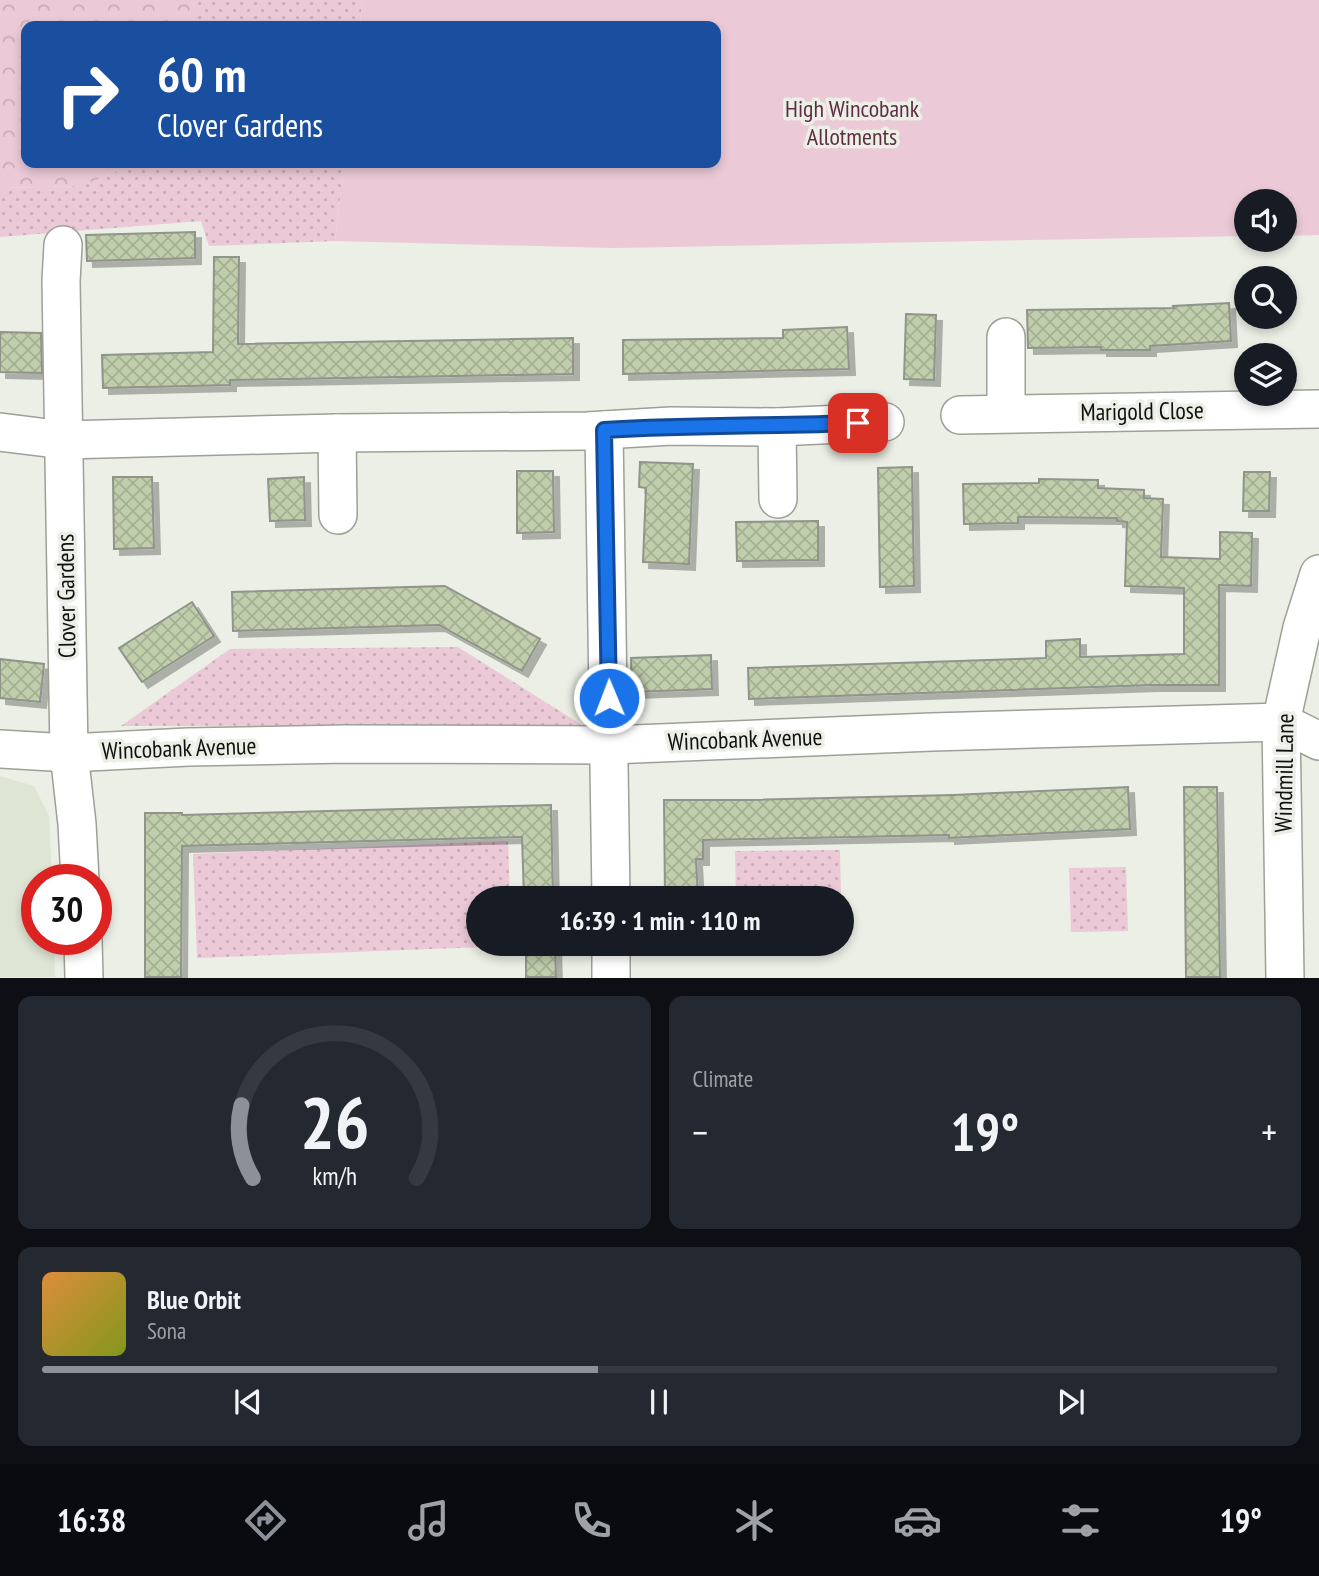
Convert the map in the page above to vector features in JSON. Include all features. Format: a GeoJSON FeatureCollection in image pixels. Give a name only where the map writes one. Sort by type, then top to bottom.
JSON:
{"type":"FeatureCollection","features":[{"type":"Feature","properties":{"kind":"street","name":"Clover Gardens"},"geometry":{"type":"LineString","coordinates":[[63,245],[61,281],[69,753],[79,864]]}},
{"type":"Feature","properties":{"kind":"street"},"geometry":{"type":"LineString","coordinates":[[1006,337],[1006,412]]}},
{"type":"Feature","properties":{"kind":"street","name":"Marigold Close"},"geometry":{"type":"LineString","coordinates":[[960,415],[1006,412],[1319,409]]}},
{"type":"Feature","properties":{"kind":"street"},"geometry":{"type":"LineString","coordinates":[[0,432],[64,440],[604,430],[671,426],[777,427],[885,422]]}},
{"type":"Feature","properties":{"kind":"street"},"geometry":{"type":"LineString","coordinates":[[777,427],[778,499]]}},
{"type":"Feature","properties":{"kind":"street"},"geometry":{"type":"LineString","coordinates":[[604,430],[611,886]]}},
{"type":"Feature","properties":{"kind":"street"},"geometry":{"type":"LineString","coordinates":[[337,433],[338,515]]}},
{"type":"Feature","properties":{"kind":"street","name":"Windmill Lane"},"geometry":{"type":"LineString","coordinates":[[1285,978],[1281,722],[1319,573]]}},
{"type":"Feature","properties":{"kind":"street"},"geometry":{"type":"LineString","coordinates":[[1281,722],[1319,741]]}},
{"type":"Feature","properties":{"kind":"street","name":"Wincobank Avenue"},"geometry":{"type":"LineString","coordinates":[[0,750],[69,753],[319,744],[610,745],[1281,722]]}},
{"type":"Feature","properties":{"kind":"street"},"geometry":{"type":"LineString","coordinates":[[83,955],[84,978]]}},
{"type":"Feature","properties":{"kind":"street"},"geometry":{"type":"LineString","coordinates":[[611,956],[611,978]]}},
{"type":"Feature","properties":{"kind":"shaded area"},"geometry":{"type":"Polygon","coordinates":[[[0,776],[34,786],[49,816],[51,864],[21,864],[21,955],[54,955],[55,977],[0,977],[0,776]]]}},
{"type":"Feature","properties":{"kind":"green space"},"geometry":{"type":"Polygon","coordinates":[[[0,0],[195,0],[193,21],[21,21],[21,168],[124,168],[82,186],[0,188],[0,0]]]}},
{"type":"Feature","properties":{"kind":"green space"},"geometry":{"type":"Polygon","coordinates":[[[195,0],[362,0],[360,21],[193,21],[195,0]]]}},
{"type":"Feature","properties":{"kind":"green space","name":"High Wincobank Allotments"},"geometry":{"type":"Polygon","coordinates":[[[362,0],[1319,0],[1319,235],[1297,236],[1297,189],[1234,189],[1234,236],[614,248],[335,241],[343,168],[721,168],[721,21],[360,21],[362,0]]]}},
{"type":"Feature","properties":{"kind":"green space"},"geometry":{"type":"Polygon","coordinates":[[[124,168],[343,168],[335,241],[209,246],[201,221],[0,237],[0,188],[82,186],[124,168]]]}},
{"type":"Feature","properties":{"kind":"green space"},"geometry":{"type":"Polygon","coordinates":[[[458,647],[582,725],[121,726],[230,649],[458,647]]]}},
{"type":"Feature","properties":{"kind":"green space"},"geometry":{"type":"Polygon","coordinates":[[[508,841],[510,886],[466,886],[466,948],[197,958],[193,854],[508,841]]]}},
{"type":"Feature","properties":{"kind":"green space"},"geometry":{"type":"Polygon","coordinates":[[[840,850],[841,886],[736,886],[735,851],[840,850]]]}},
{"type":"Feature","properties":{"kind":"green space"},"geometry":{"type":"Polygon","coordinates":[[[1126,867],[1128,931],[1071,932],[1069,868],[1126,867]]]}},
{"type":"Feature","properties":{"kind":"building"},"geometry":{"type":"Polygon","coordinates":[[[195,232],[195,258],[87,261],[86,235],[195,232]]]}},
{"type":"Feature","properties":{"kind":"building"},"geometry":{"type":"Polygon","coordinates":[[[214,257],[239,257],[238,344],[573,338],[573,374],[230,380],[230,385],[103,388],[102,355],[213,352],[214,257]]]}},
{"type":"Feature","properties":{"kind":"building"},"geometry":{"type":"Polygon","coordinates":[[[1229,303],[1231,341],[1150,346],[1150,350],[1101,350],[1101,347],[1028,348],[1027,310],[1174,308],[1173,306],[1229,303]]]}},
{"type":"Feature","properties":{"kind":"building"},"geometry":{"type":"Polygon","coordinates":[[[906,314],[936,315],[934,380],[904,379],[906,314]]]}},
{"type":"Feature","properties":{"kind":"building"},"geometry":{"type":"Polygon","coordinates":[[[847,327],[849,369],[623,374],[623,340],[783,338],[783,330],[847,327]]]}},
{"type":"Feature","properties":{"kind":"building"},"geometry":{"type":"Polygon","coordinates":[[[0,332],[41,333],[42,373],[0,372],[0,332]]]}},
{"type":"Feature","properties":{"kind":"building"},"geometry":{"type":"Polygon","coordinates":[[[640,462],[693,464],[689,564],[643,562],[646,488],[639,487],[640,462]]]}},
{"type":"Feature","properties":{"kind":"building"},"geometry":{"type":"Polygon","coordinates":[[[912,467],[914,586],[880,587],[878,468],[912,467]]]}},
{"type":"Feature","properties":{"kind":"building"},"geometry":{"type":"Polygon","coordinates":[[[517,471],[553,471],[554,532],[517,533],[517,471]]]}},
{"type":"Feature","properties":{"kind":"building"},"geometry":{"type":"Polygon","coordinates":[[[1244,472],[1270,472],[1269,511],[1243,511],[1244,472]]]}},
{"type":"Feature","properties":{"kind":"building"},"geometry":{"type":"Polygon","coordinates":[[[113,477],[152,477],[154,548],[114,549],[113,477]]]}},
{"type":"Feature","properties":{"kind":"building"},"geometry":{"type":"Polygon","coordinates":[[[304,477],[305,520],[270,521],[268,479],[304,477]]]}},
{"type":"Feature","properties":{"kind":"building"},"geometry":{"type":"Polygon","coordinates":[[[1039,479],[1098,480],[1098,488],[1144,490],[1144,498],[1163,499],[1161,557],[1220,559],[1220,532],[1252,533],[1251,586],[1219,585],[1219,685],[749,699],[748,668],[1046,658],[1046,641],[1080,639],[1080,657],[1184,654],[1184,588],[1125,586],[1127,522],[1117,521],[1117,518],[1018,517],[1018,523],[964,524],[963,484],[1039,483],[1039,479]]]}},
{"type":"Feature","properties":{"kind":"building"},"geometry":{"type":"Polygon","coordinates":[[[818,521],[818,560],[737,561],[736,522],[818,521]]]}},
{"type":"Feature","properties":{"kind":"building"},"geometry":{"type":"Polygon","coordinates":[[[445,586],[540,639],[522,671],[439,625],[233,631],[232,592],[445,586]]]}},
{"type":"Feature","properties":{"kind":"building"},"geometry":{"type":"Polygon","coordinates":[[[192,602],[214,636],[142,682],[119,648],[192,602]]]}},
{"type":"Feature","properties":{"kind":"building"},"geometry":{"type":"Polygon","coordinates":[[[711,655],[712,689],[632,692],[631,658],[711,655]]]}},
{"type":"Feature","properties":{"kind":"building"},"geometry":{"type":"Polygon","coordinates":[[[0,659],[44,664],[40,702],[0,698],[0,659]]]}},
{"type":"Feature","properties":{"kind":"building"},"geometry":{"type":"Polygon","coordinates":[[[1128,787],[1130,829],[949,838],[949,835],[703,840],[703,859],[696,859],[697,886],[665,886],[664,800],[953,795],[1128,787]]]}},
{"type":"Feature","properties":{"kind":"building"},"geometry":{"type":"Polygon","coordinates":[[[1184,787],[1217,787],[1220,977],[1186,977],[1184,787]]]}},
{"type":"Feature","properties":{"kind":"building"},"geometry":{"type":"Polygon","coordinates":[[[551,805],[553,886],[524,886],[522,837],[182,846],[181,977],[145,977],[145,813],[182,815],[551,805]]]}},
{"type":"Feature","properties":{"kind":"building"},"geometry":{"type":"Polygon","coordinates":[[[526,956],[555,956],[556,977],[526,977],[526,956]]]}},
{"type":"Feature","properties":{"kind":"route"},"geometry":{"type":"LineString","coordinates":[[609,698],[604,430],[671,426],[777,427],[858,423]]}}]}
